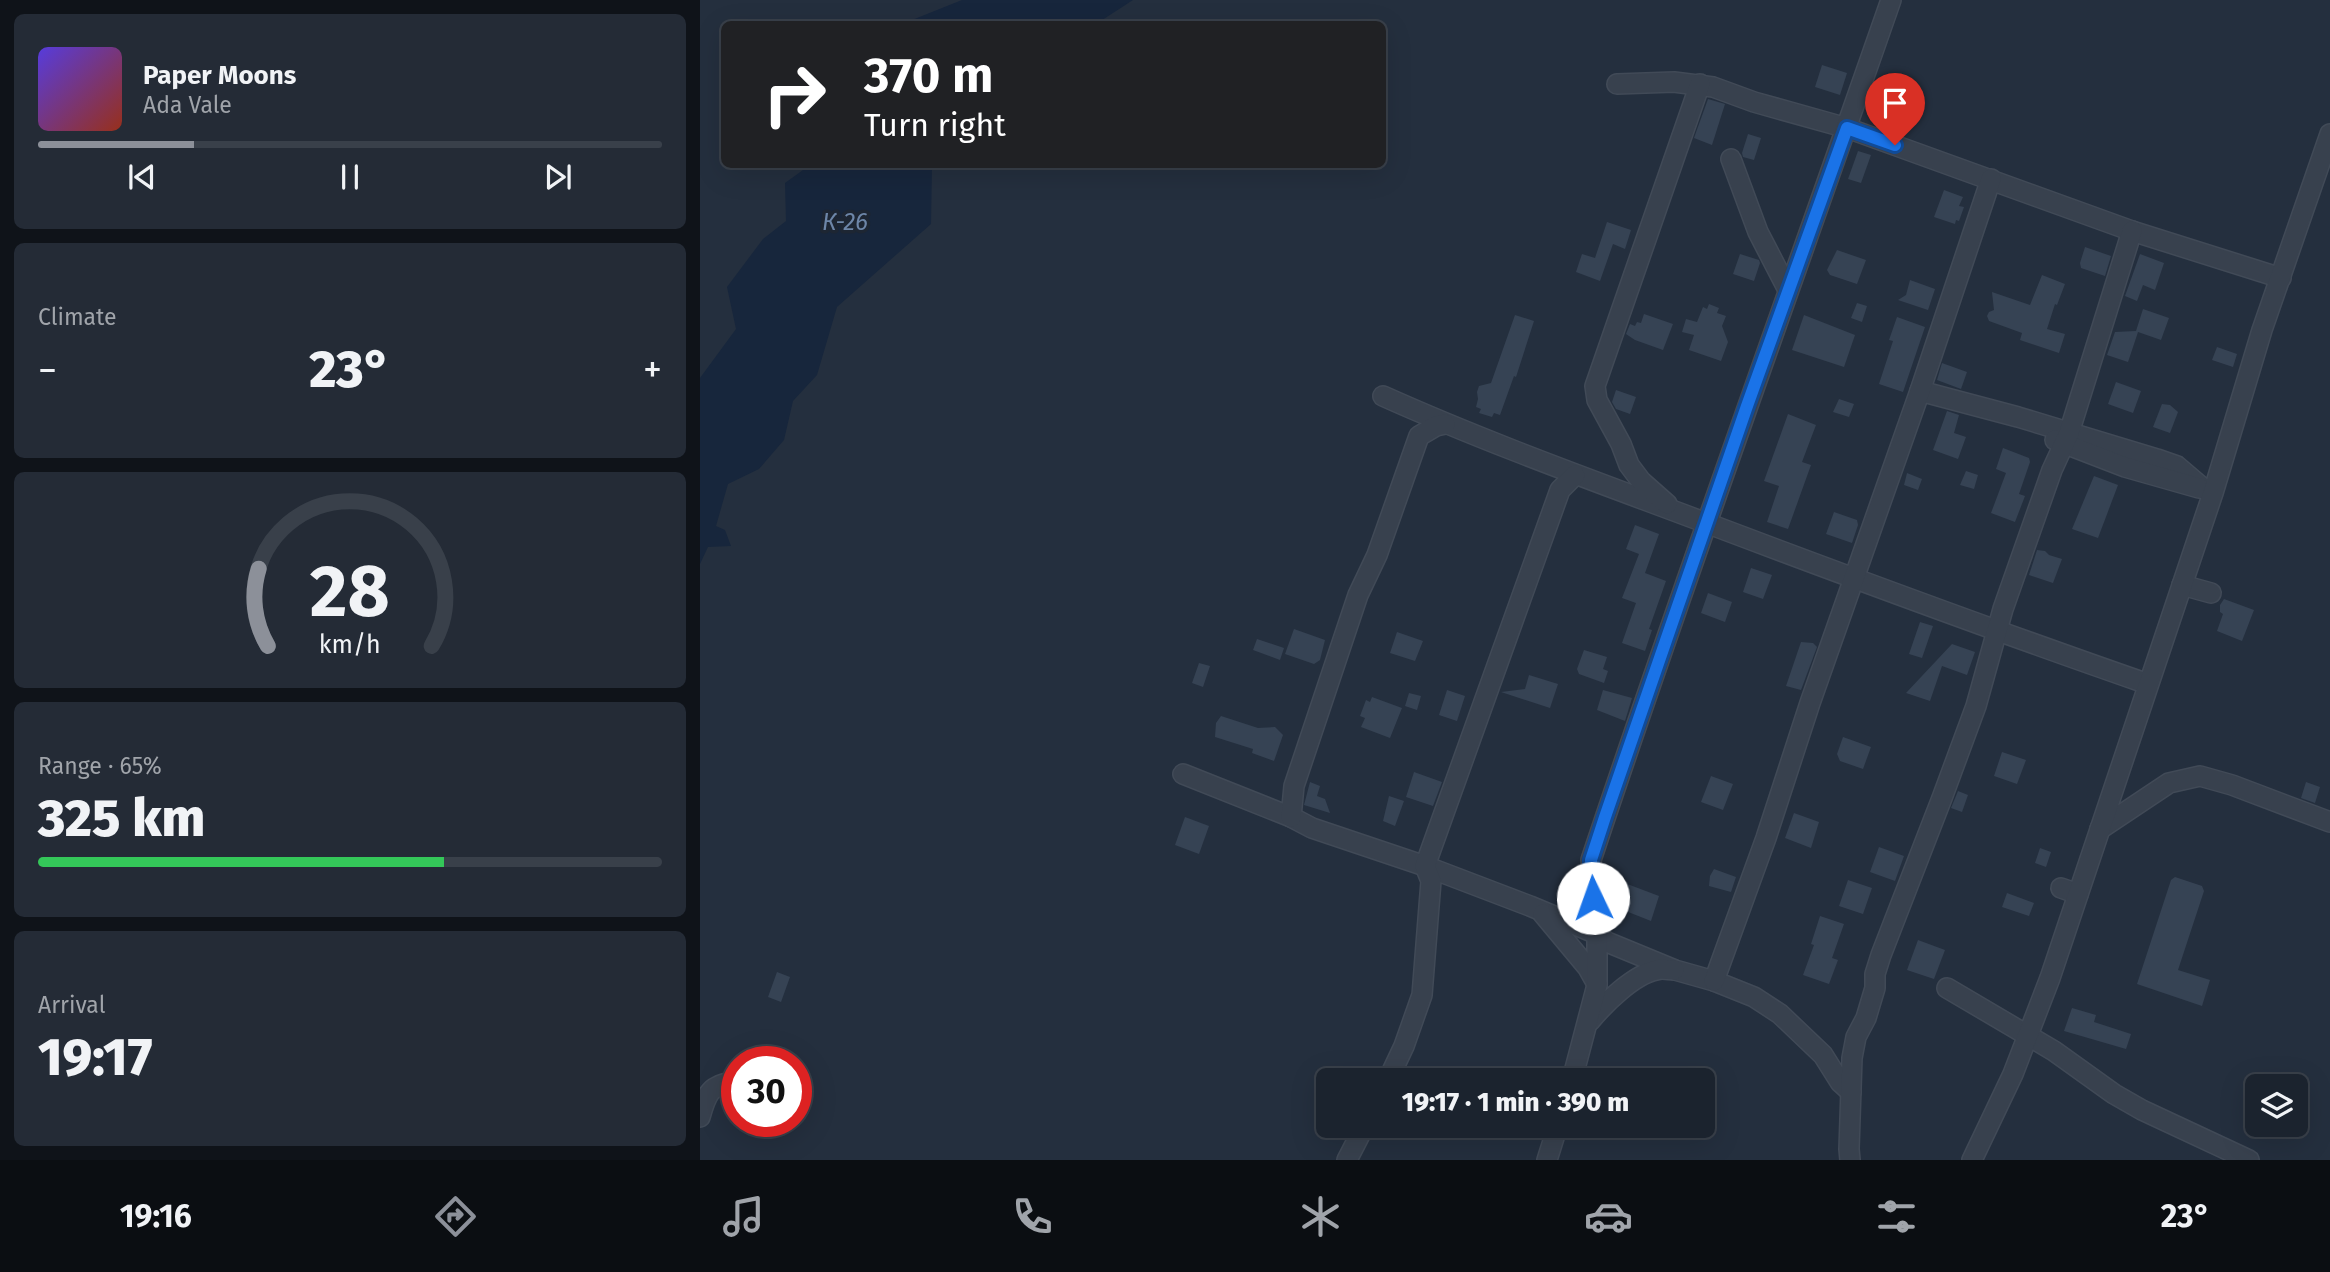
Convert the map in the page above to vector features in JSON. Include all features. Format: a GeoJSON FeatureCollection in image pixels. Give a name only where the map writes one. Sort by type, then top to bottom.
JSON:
{"type":"FeatureCollection","features":[{"type":"Feature","properties":{"kind":"street"},"geometry":{"type":"LineString","coordinates":[[1576,1068],[1597,985],[1597,934],[1591,860],[1891,0]]}},
{"type":"Feature","properties":{"kind":"street"},"geometry":{"type":"LineString","coordinates":[[1618,84],[1700,84],[1754,102],[1803,114],[2132,231],[2281,278]]}},
{"type":"Feature","properties":{"kind":"street"},"geometry":{"type":"LineString","coordinates":[[1678,512],[1641,481],[1629,465],[1597,400],[1595,386],[1700,84]]}},
{"type":"Feature","properties":{"kind":"street"},"geometry":{"type":"LineString","coordinates":[[1972,1160],[2029,1036],[2070,891],[2100,829],[2182,585],[2209,491],[2262,330],[2330,134]]}},
{"type":"Feature","properties":{"kind":"street"},"geometry":{"type":"LineString","coordinates":[[1731,159],[1758,232],[1788,290]]}},
{"type":"Feature","properties":{"kind":"street"},"geometry":{"type":"LineString","coordinates":[[1714,981],[1766,838],[1991,179]]}},
{"type":"Feature","properties":{"kind":"street"},"geometry":{"type":"LineString","coordinates":[[1850,1160],[1852,1058],[1856,1037],[1866,1018],[1881,955],[1976,706],[1997,632],[2052,470],[2067,439],[2132,231]]}},
{"type":"Feature","properties":{"kind":"street"},"geometry":{"type":"LineString","coordinates":[[1920,391],[1995,411],[2067,439],[2177,466],[2209,491]]}},
{"type":"Feature","properties":{"kind":"street"},"geometry":{"type":"LineString","coordinates":[[1383,396],[1445,424],[1575,475],[1997,632],[2148,684]]}},
{"type":"Feature","properties":{"kind":"street"},"geometry":{"type":"LineString","coordinates":[[1291,817],[1294,786],[1358,595],[1377,555],[1419,436],[1445,424]]}},
{"type":"Feature","properties":{"kind":"street"},"geometry":{"type":"LineString","coordinates":[[1394,1068],[1405,1045],[1422,995],[1431,880],[1425,866],[1560,490],[1575,475]]}},
{"type":"Feature","properties":{"kind":"street"},"geometry":{"type":"LineString","coordinates":[[2182,585],[2211,593]]}},
{"type":"Feature","properties":{"kind":"street"},"geometry":{"type":"LineString","coordinates":[[1183,774],[1291,817],[1311,828],[1425,866],[1539,909],[1597,934],[1607,942],[1675,970],[1714,981],[1754,997],[1780,1014],[1823,1055],[1840,1082],[1851,1093]]}},
{"type":"Feature","properties":{"kind":"street"},"geometry":{"type":"LineString","coordinates":[[2100,829],[2169,783],[2200,776],[2232,785],[2330,822]]}},
{"type":"Feature","properties":{"kind":"street"},"geometry":{"type":"LineString","coordinates":[[1539,909],[1588,968],[1597,985]]}},
{"type":"Feature","properties":{"kind":"street"},"geometry":{"type":"LineString","coordinates":[[1589,1022],[1603,1006],[1634,981],[1656,970],[1675,970]]}},
{"type":"Feature","properties":{"kind":"street"},"geometry":{"type":"LineString","coordinates":[[1947,988],[2054,1051],[2114,1094],[2142,1110],[2249,1160]]}},
{"type":"Feature","properties":{"kind":"street"},"geometry":{"type":"LineString","coordinates":[[700,1117],[708,1092],[721,1084]]}},
{"type":"Feature","properties":{"kind":"street"},"geometry":{"type":"LineString","coordinates":[[1347,1160],[1358,1138]]}},
{"type":"Feature","properties":{"kind":"street"},"geometry":{"type":"LineString","coordinates":[[1361,1160],[1367,1138]]}},
{"type":"Feature","properties":{"kind":"street"},"geometry":{"type":"LineString","coordinates":[[1547,1160],[1554,1138]]}},
{"type":"Feature","properties":{"kind":"water"},"geometry":{"type":"Polygon","coordinates":[[[962,0],[1133,0],[1101,21],[910,21],[962,0]]]}},
{"type":"Feature","properties":{"kind":"water","name":"К-26"},"geometry":{"type":"Polygon","coordinates":[[[806,168],[932,168],[931,224],[837,307],[817,375],[793,401],[784,440],[759,469],[728,484],[716,526],[725,530],[731,546],[708,547],[700,564],[700,378],[736,329],[727,287],[763,239],[786,221],[785,183],[806,168]]]}},
{"type":"Feature","properties":{"kind":"building"},"geometry":{"type":"Polygon","coordinates":[[[1822,65],[1847,73],[1840,95],[1815,87],[1822,65]]]}},
{"type":"Feature","properties":{"kind":"building"},"geometry":{"type":"Polygon","coordinates":[[[1708,99],[1725,104],[1712,145],[1694,138],[1708,99]]]}},
{"type":"Feature","properties":{"kind":"building"},"geometry":{"type":"Polygon","coordinates":[[[1748,134],[1761,138],[1754,160],[1743,157],[1742,153],[1748,134]]]}},
{"type":"Feature","properties":{"kind":"building"},"geometry":{"type":"Polygon","coordinates":[[[1858,151],[1871,155],[1861,183],[1848,179],[1858,151]]]}},
{"type":"Feature","properties":{"kind":"building"},"geometry":{"type":"Polygon","coordinates":[[[1944,190],[1963,197],[1959,206],[1964,207],[1959,221],[1956,220],[1955,224],[1934,217],[1944,190]]]}},
{"type":"Feature","properties":{"kind":"building"},"geometry":{"type":"Polygon","coordinates":[[[1607,222],[1631,230],[1625,249],[1613,244],[1600,281],[1576,272],[1582,254],[1595,258],[1607,222]]]}},
{"type":"Feature","properties":{"kind":"building"},"geometry":{"type":"Polygon","coordinates":[[[2085,247],[2111,256],[2105,276],[2081,268],[2085,247]]]}},
{"type":"Feature","properties":{"kind":"building"},"geometry":{"type":"Polygon","coordinates":[[[1837,250],[1866,260],[1857,284],[1830,275],[1827,270],[1837,250]]]}},
{"type":"Feature","properties":{"kind":"building"},"geometry":{"type":"Polygon","coordinates":[[[1740,254],[1759,260],[1754,281],[1733,274],[1740,254]]]}},
{"type":"Feature","properties":{"kind":"building"},"geometry":{"type":"Polygon","coordinates":[[[2140,254],[2164,263],[2155,290],[2143,285],[2137,301],[2125,296],[2140,254]]]}},
{"type":"Feature","properties":{"kind":"building"},"geometry":{"type":"Polygon","coordinates":[[[2042,275],[2065,284],[2047,329],[2065,334],[2059,353],[2020,340],[2022,333],[1989,321],[1987,316],[1994,310],[1992,292],[2030,305],[2042,275]]]}},
{"type":"Feature","properties":{"kind":"building"},"geometry":{"type":"Polygon","coordinates":[[[1910,280],[1935,289],[1928,310],[1898,300],[1906,295],[1910,280]]]}},
{"type":"Feature","properties":{"kind":"building"},"geometry":{"type":"Polygon","coordinates":[[[1857,303],[1867,306],[1862,322],[1851,318],[1857,303]]]}},
{"type":"Feature","properties":{"kind":"building"},"geometry":{"type":"Polygon","coordinates":[[[1709,304],[1719,308],[1717,313],[1726,316],[1722,326],[1728,342],[1721,361],[1689,350],[1694,335],[1682,332],[1686,319],[1697,322],[1703,307],[1707,309],[1709,304]]]}},
{"type":"Feature","properties":{"kind":"building"},"geometry":{"type":"Polygon","coordinates":[[[2143,309],[2169,318],[2161,340],[2138,332],[2128,362],[2107,355],[2115,332],[2136,331],[2143,309]]]}},
{"type":"Feature","properties":{"kind":"building"},"geometry":{"type":"Polygon","coordinates":[[[1644,314],[1673,324],[1663,350],[1626,334],[1630,324],[1635,326],[1637,322],[1641,323],[1644,314]]]}},
{"type":"Feature","properties":{"kind":"building"},"geometry":{"type":"Polygon","coordinates":[[[1515,315],[1534,321],[1516,377],[1514,376],[1500,415],[1494,413],[1492,417],[1479,413],[1481,409],[1476,407],[1477,392],[1479,386],[1491,383],[1515,315]]]}},
{"type":"Feature","properties":{"kind":"building"},"geometry":{"type":"Polygon","coordinates":[[[1804,315],[1855,335],[1844,367],[1792,350],[1804,315]]]}},
{"type":"Feature","properties":{"kind":"building"},"geometry":{"type":"Polygon","coordinates":[[[1897,317],[1925,327],[1903,392],[1879,384],[1893,341],[1889,340],[1897,317]]]}},
{"type":"Feature","properties":{"kind":"building"},"geometry":{"type":"Polygon","coordinates":[[[2217,347],[2237,354],[2233,367],[2212,360],[2217,347]]]}},
{"type":"Feature","properties":{"kind":"building"},"geometry":{"type":"Polygon","coordinates":[[[1942,363],[1967,372],[1961,389],[1937,380],[1942,363]]]}},
{"type":"Feature","properties":{"kind":"building"},"geometry":{"type":"Polygon","coordinates":[[[2116,382],[2141,391],[2133,413],[2108,404],[2116,382]]]}},
{"type":"Feature","properties":{"kind":"building"},"geometry":{"type":"Polygon","coordinates":[[[1616,390],[1636,397],[1630,414],[1616,409],[1612,402],[1616,390]]]}},
{"type":"Feature","properties":{"kind":"building"},"geometry":{"type":"Polygon","coordinates":[[[1839,399],[1854,404],[1849,417],[1833,412],[1839,399]]]}},
{"type":"Feature","properties":{"kind":"building"},"geometry":{"type":"Polygon","coordinates":[[[2162,404],[2170,405],[2178,412],[2170,433],[2153,427],[2162,404]]]}},
{"type":"Feature","properties":{"kind":"building"},"geometry":{"type":"Polygon","coordinates":[[[1947,411],[1959,415],[1954,433],[1966,437],[1958,459],[1933,450],[1947,411]]]}},
{"type":"Feature","properties":{"kind":"building"},"geometry":{"type":"Polygon","coordinates":[[[1788,414],[1816,425],[1802,462],[1811,465],[1788,529],[1767,522],[1779,486],[1764,481],[1788,414]]]}},
{"type":"Feature","properties":{"kind":"building"},"geometry":{"type":"Polygon","coordinates":[[[2003,448],[2029,458],[2030,462],[2019,494],[2025,496],[2015,522],[1991,513],[2006,473],[1996,469],[2003,448]]]}},
{"type":"Feature","properties":{"kind":"building"},"geometry":{"type":"Polygon","coordinates":[[[1966,471],[1978,475],[1974,489],[1960,485],[1966,471]]]}},
{"type":"Feature","properties":{"kind":"building"},"geometry":{"type":"Polygon","coordinates":[[[1907,473],[1922,479],[1918,490],[1904,485],[1907,473]]]}},
{"type":"Feature","properties":{"kind":"building"},"geometry":{"type":"Polygon","coordinates":[[[2094,476],[2118,485],[2098,538],[2072,529],[2094,476]]]}},
{"type":"Feature","properties":{"kind":"building"},"geometry":{"type":"Polygon","coordinates":[[[1834,512],[1857,520],[1852,543],[1826,534],[1834,512]]]}},
{"type":"Feature","properties":{"kind":"building"},"geometry":{"type":"Polygon","coordinates":[[[1635,525],[1659,534],[1645,573],[1666,581],[1649,629],[1652,630],[1645,651],[1622,643],[1636,603],[1622,598],[1639,554],[1626,549],[1635,525]]]}},
{"type":"Feature","properties":{"kind":"building"},"geometry":{"type":"Polygon","coordinates":[[[2037,550],[2062,559],[2053,583],[2029,575],[2037,550]]]}},
{"type":"Feature","properties":{"kind":"building"},"geometry":{"type":"Polygon","coordinates":[[[1751,568],[1772,575],[1763,599],[1743,592],[1751,568]]]}},
{"type":"Feature","properties":{"kind":"building"},"geometry":{"type":"Polygon","coordinates":[[[1708,593],[1732,602],[1725,622],[1701,613],[1708,593]]]}},
{"type":"Feature","properties":{"kind":"building"},"geometry":{"type":"Polygon","coordinates":[[[2224,599],[2254,610],[2242,641],[2217,631],[2223,614],[2220,612],[2220,605],[2224,599]]]}},
{"type":"Feature","properties":{"kind":"building"},"geometry":{"type":"Polygon","coordinates":[[[1920,622],[1933,626],[1922,658],[1909,654],[1920,622]]]}},
{"type":"Feature","properties":{"kind":"building"},"geometry":{"type":"Polygon","coordinates":[[[1294,629],[1325,640],[1320,660],[1314,664],[1285,654],[1294,629]]]}},
{"type":"Feature","properties":{"kind":"building"},"geometry":{"type":"Polygon","coordinates":[[[1397,632],[1423,641],[1415,661],[1390,653],[1397,632]]]}},
{"type":"Feature","properties":{"kind":"building"},"geometry":{"type":"Polygon","coordinates":[[[1257,639],[1284,648],[1280,660],[1253,650],[1257,639]]]}},
{"type":"Feature","properties":{"kind":"building"},"geometry":{"type":"Polygon","coordinates":[[[1801,642],[1813,643],[1817,647],[1801,690],[1786,686],[1801,642]]]}},
{"type":"Feature","properties":{"kind":"building"},"geometry":{"type":"Polygon","coordinates":[[[1952,644],[1975,652],[1967,675],[1942,666],[1930,701],[1906,693],[1952,644]]]}},
{"type":"Feature","properties":{"kind":"building"},"geometry":{"type":"Polygon","coordinates":[[[1584,650],[1607,657],[1603,669],[1608,671],[1604,683],[1579,674],[1577,669],[1584,650]]]}},
{"type":"Feature","properties":{"kind":"building"},"geometry":{"type":"Polygon","coordinates":[[[1199,663],[1210,666],[1203,687],[1192,683],[1199,663]]]}},
{"type":"Feature","properties":{"kind":"building"},"geometry":{"type":"Polygon","coordinates":[[[1529,675],[1558,684],[1550,708],[1501,692],[1525,689],[1529,675]]]}},
{"type":"Feature","properties":{"kind":"building"},"geometry":{"type":"Polygon","coordinates":[[[1447,690],[1465,696],[1457,721],[1439,715],[1447,690]]]}},
{"type":"Feature","properties":{"kind":"building"},"geometry":{"type":"Polygon","coordinates":[[[1603,690],[1632,698],[1625,721],[1597,710],[1603,690]]]}},
{"type":"Feature","properties":{"kind":"building"},"geometry":{"type":"Polygon","coordinates":[[[1409,693],[1421,696],[1417,710],[1405,706],[1409,693]]]}},
{"type":"Feature","properties":{"kind":"building"},"geometry":{"type":"Polygon","coordinates":[[[1372,697],[1402,708],[1390,738],[1361,727],[1365,718],[1360,716],[1366,700],[1370,702],[1372,697]]]}},
{"type":"Feature","properties":{"kind":"building"},"geometry":{"type":"Polygon","coordinates":[[[1221,716],[1258,728],[1275,727],[1283,735],[1274,761],[1252,753],[1253,749],[1215,737],[1216,723],[1221,716]]]}},
{"type":"Feature","properties":{"kind":"building"},"geometry":{"type":"Polygon","coordinates":[[[1843,737],[1871,747],[1863,769],[1840,761],[1837,754],[1843,737]]]}},
{"type":"Feature","properties":{"kind":"building"},"geometry":{"type":"Polygon","coordinates":[[[2002,752],[2026,760],[2017,784],[1994,776],[2002,752]]]}},
{"type":"Feature","properties":{"kind":"building"},"geometry":{"type":"Polygon","coordinates":[[[1414,772],[1442,782],[1433,806],[1406,797],[1414,772]]]}},
{"type":"Feature","properties":{"kind":"building"},"geometry":{"type":"Polygon","coordinates":[[[1711,776],[1733,784],[1723,810],[1701,802],[1711,776]]]}},
{"type":"Feature","properties":{"kind":"building"},"geometry":{"type":"Polygon","coordinates":[[[1310,782],[1320,786],[1317,796],[1325,799],[1330,813],[1304,805],[1310,782]]]}},
{"type":"Feature","properties":{"kind":"building"},"geometry":{"type":"Polygon","coordinates":[[[2306,782],[2320,787],[2315,803],[2301,798],[2306,782]]]}},
{"type":"Feature","properties":{"kind":"building"},"geometry":{"type":"Polygon","coordinates":[[[1958,791],[1968,795],[1962,812],[1951,808],[1958,791]]]}},
{"type":"Feature","properties":{"kind":"building"},"geometry":{"type":"Polygon","coordinates":[[[1389,796],[1404,801],[1395,826],[1383,821],[1389,796]]]}},
{"type":"Feature","properties":{"kind":"building"},"geometry":{"type":"Polygon","coordinates":[[[1794,813],[1819,822],[1811,848],[1785,838],[1794,813]]]}},
{"type":"Feature","properties":{"kind":"building"},"geometry":{"type":"Polygon","coordinates":[[[1185,817],[1209,826],[1199,854],[1175,845],[1185,817]]]}},
{"type":"Feature","properties":{"kind":"building"},"geometry":{"type":"Polygon","coordinates":[[[1879,847],[1904,856],[1895,881],[1870,872],[1879,847]]]}},
{"type":"Feature","properties":{"kind":"building"},"geometry":{"type":"Polygon","coordinates":[[[2040,848],[2051,852],[2046,867],[2035,863],[2040,848]]]}},
{"type":"Feature","properties":{"kind":"building"},"geometry":{"type":"Polygon","coordinates":[[[1714,869],[1736,877],[1731,892],[1709,886],[1714,869]]]}},
{"type":"Feature","properties":{"kind":"building"},"geometry":{"type":"Polygon","coordinates":[[[2175,877],[2202,886],[2204,891],[2178,970],[2210,980],[2202,1006],[2137,984],[2171,880],[2175,877]]]}},
{"type":"Feature","properties":{"kind":"building"},"geometry":{"type":"Polygon","coordinates":[[[1848,880],[1872,888],[1863,914],[1839,906],[1848,880]]]}},
{"type":"Feature","properties":{"kind":"building"},"geometry":{"type":"Polygon","coordinates":[[[1622,882],[1659,896],[1651,921],[1613,906],[1622,882]]]}},
{"type":"Feature","properties":{"kind":"building"},"geometry":{"type":"Polygon","coordinates":[[[2007,893],[2034,903],[2029,916],[2002,907],[2007,893]]]}},
{"type":"Feature","properties":{"kind":"building"},"geometry":{"type":"Polygon","coordinates":[[[1820,916],[1844,924],[1832,958],[1838,960],[1829,984],[1803,975],[1814,945],[1811,944],[1820,916]]]}},
{"type":"Feature","properties":{"kind":"building"},"geometry":{"type":"Polygon","coordinates":[[[1918,940],[1945,950],[1934,979],[1907,970],[1918,940]]]}},
{"type":"Feature","properties":{"kind":"building"},"geometry":{"type":"Polygon","coordinates":[[[777,972],[790,977],[781,1002],[768,997],[777,972]]]}},
{"type":"Feature","properties":{"kind":"building"},"geometry":{"type":"Polygon","coordinates":[[[2072,1008],[2096,1015],[2094,1022],[2131,1034],[2126,1049],[2064,1031],[2072,1008]]]}},
{"type":"Feature","properties":{"kind":"route"},"geometry":{"type":"LineString","coordinates":[[1593,898],[1591,860],[1605,817],[1747,406],[1847,128],[1895,145]]}}]}
